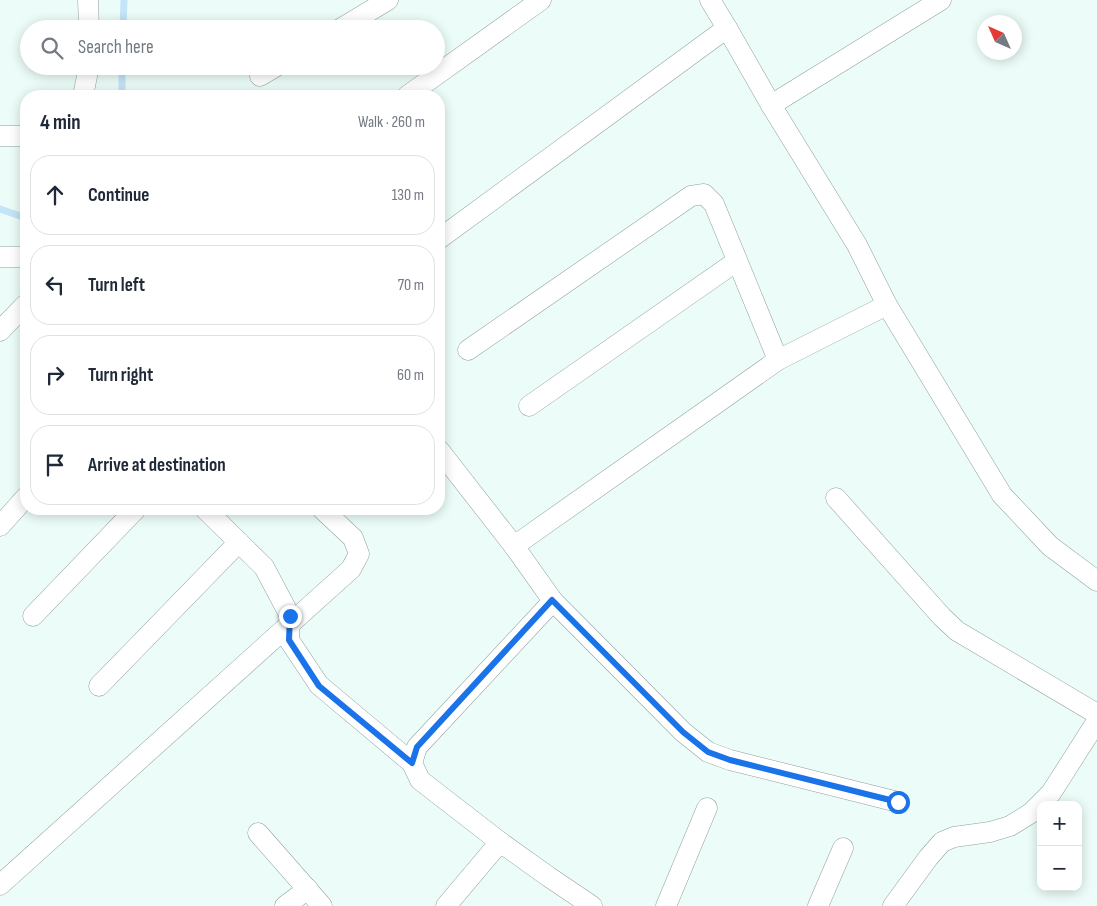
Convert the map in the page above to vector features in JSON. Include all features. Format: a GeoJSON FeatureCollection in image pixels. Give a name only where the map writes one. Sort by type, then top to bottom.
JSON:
{"type":"FeatureCollection","features":[{"type":"Feature","properties":{"kind":"street"},"geometry":{"type":"LineString","coordinates":[[88,0],[89,20]]}},
{"type":"Feature","properties":{"kind":"street"},"geometry":{"type":"LineString","coordinates":[[355,20],[388,0]]}},
{"type":"Feature","properties":{"kind":"street"},"geometry":{"type":"LineString","coordinates":[[445,68],[541,0]]}},
{"type":"Feature","properties":{"kind":"street"},"geometry":{"type":"LineString","coordinates":[[710,0],[771,105],[857,245],[887,305],[1002,495],[1050,546],[1097,580]]}},
{"type":"Feature","properties":{"kind":"street"},"geometry":{"type":"LineString","coordinates":[[771,105],[941,0]]}},
{"type":"Feature","properties":{"kind":"street"},"geometry":{"type":"LineString","coordinates":[[445,235],[727,28]]}},
{"type":"Feature","properties":{"kind":"street"},"geometry":{"type":"LineString","coordinates":[[85,90],[88,75]]}},
{"type":"Feature","properties":{"kind":"street"},"geometry":{"type":"LineString","coordinates":[[414,90],[436,75]]}},
{"type":"Feature","properties":{"kind":"street"},"geometry":{"type":"LineString","coordinates":[[0,136],[20,136]]}},
{"type":"Feature","properties":{"kind":"street"},"geometry":{"type":"LineString","coordinates":[[468,350],[691,196],[704,194],[714,204],[778,360]]}},
{"type":"Feature","properties":{"kind":"street"},"geometry":{"type":"LineString","coordinates":[[0,257],[20,257]]}},
{"type":"Feature","properties":{"kind":"street"},"geometry":{"type":"LineString","coordinates":[[529,406],[737,261]]}},
{"type":"Feature","properties":{"kind":"street"},"geometry":{"type":"LineString","coordinates":[[514,546],[778,360],[887,305]]}},
{"type":"Feature","properties":{"kind":"street"},"geometry":{"type":"LineString","coordinates":[[0,331],[20,310]]}},
{"type":"Feature","properties":{"kind":"street"},"geometry":{"type":"LineString","coordinates":[[445,458],[514,546],[552,600],[683,732],[708,752],[730,760],[898,802]]}},
{"type":"Feature","properties":{"kind":"street"},"geometry":{"type":"LineString","coordinates":[[836,498],[942,617],[957,631],[1097,714]]}},
{"type":"Feature","properties":{"kind":"street"},"geometry":{"type":"LineString","coordinates":[[0,526],[20,504]]}},
{"type":"Feature","properties":{"kind":"street"},"geometry":{"type":"LineString","coordinates":[[33,616],[130,515]]}},
{"type":"Feature","properties":{"kind":"street"},"geometry":{"type":"LineString","coordinates":[[211,515],[264,567],[290,616],[289,640],[319,686],[412,763],[420,780],[500,842],[592,906]]}},
{"type":"Feature","properties":{"kind":"street"},"geometry":{"type":"LineString","coordinates":[[0,885],[351,569],[360,554],[353,538],[328,515]]}},
{"type":"Feature","properties":{"kind":"street"},"geometry":{"type":"LineString","coordinates":[[99,686],[239,542]]}},
{"type":"Feature","properties":{"kind":"street"},"geometry":{"type":"LineString","coordinates":[[412,763],[417,747],[552,600]]}},
{"type":"Feature","properties":{"kind":"street"},"geometry":{"type":"LineString","coordinates":[[894,906],[928,858],[942,842],[954,837],[990,832],[1010,826],[1031,813],[1051,793],[1097,721]]}},
{"type":"Feature","properties":{"kind":"street"},"geometry":{"type":"LineString","coordinates":[[666,906],[706,808]]}},
{"type":"Feature","properties":{"kind":"street"},"geometry":{"type":"LineString","coordinates":[[258,833],[322,906]]}},
{"type":"Feature","properties":{"kind":"street"},"geometry":{"type":"LineString","coordinates":[[446,906],[500,842]]}},
{"type":"Feature","properties":{"kind":"street"},"geometry":{"type":"LineString","coordinates":[[818,906],[843,848]]}},
{"type":"Feature","properties":{"kind":"street"},"geometry":{"type":"LineString","coordinates":[[286,906],[308,889]]}},
{"type":"Feature","properties":{"kind":"waterway"},"geometry":{"type":"LineString","coordinates":[[123,20],[124,0]]}},
{"type":"Feature","properties":{"kind":"waterway"},"geometry":{"type":"LineString","coordinates":[[122,75],[122,90]]}},
{"type":"Feature","properties":{"kind":"waterway"},"geometry":{"type":"LineString","coordinates":[[0,209],[20,216]]}},
{"type":"Feature","properties":{"kind":"route"},"geometry":{"type":"LineString","coordinates":[[290,616],[289,640],[319,686],[412,763],[417,747],[552,600],[683,732],[708,752],[730,760],[898,802]]}}]}
